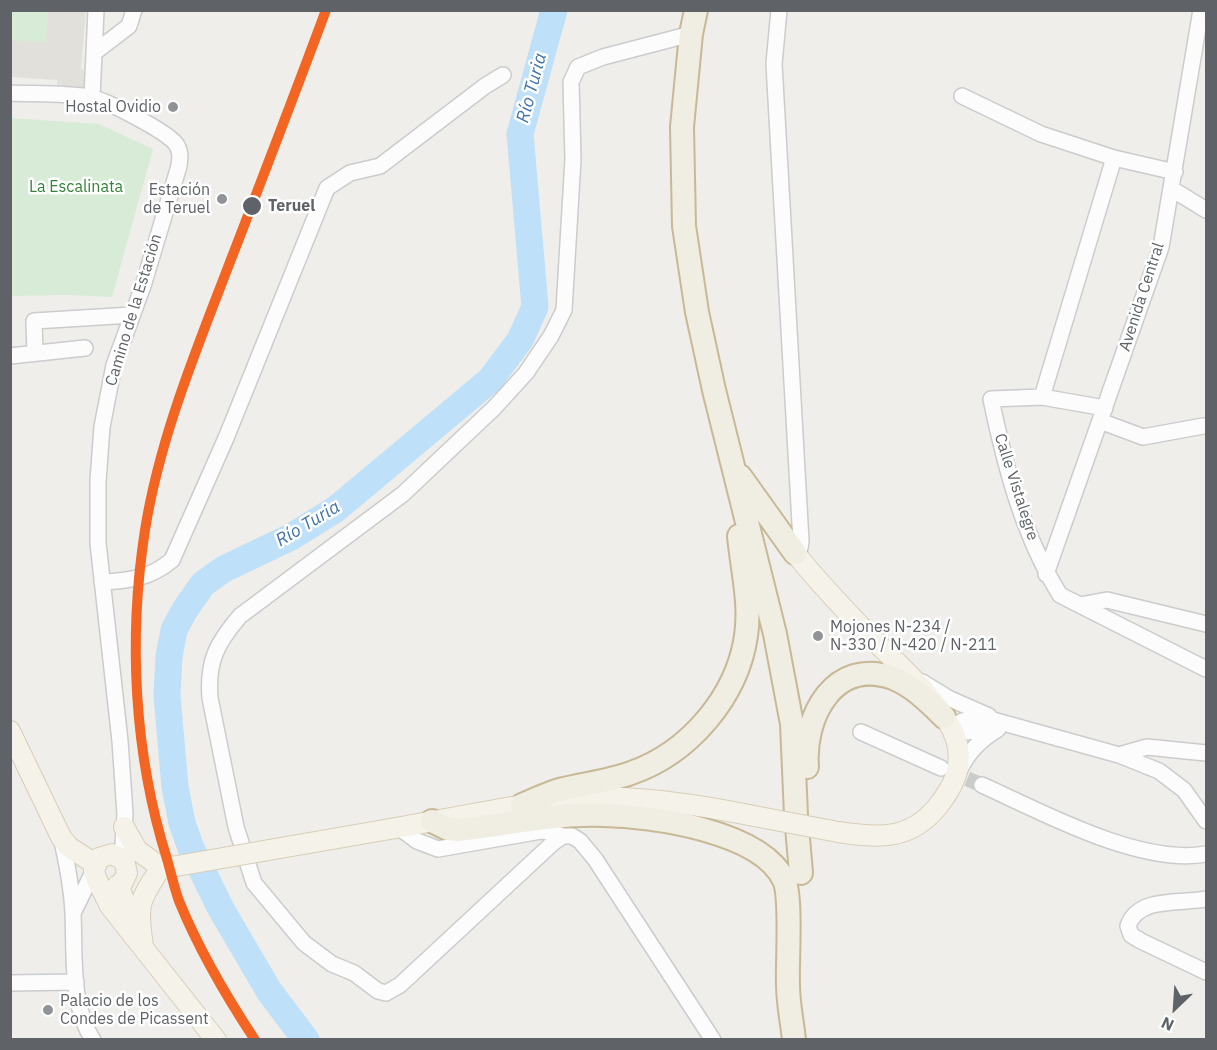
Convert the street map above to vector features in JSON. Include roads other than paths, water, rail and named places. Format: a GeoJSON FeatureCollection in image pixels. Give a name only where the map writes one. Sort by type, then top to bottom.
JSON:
{"type":"FeatureCollection","features":[{"type":"Feature","properties":{"kind":"highway"},"geometry":{"type":"LineString","coordinates":[[696,10],[691,34],[682,127],[684,226],[696,312],[775,634],[792,724],[801,873]]}},
{"type":"Feature","properties":{"kind":"highway"},"geometry":{"type":"LineString","coordinates":[[732,465],[795,554]]}},
{"type":"Feature","properties":{"kind":"highway"},"geometry":{"type":"LineString","coordinates":[[522,805],[555,791],[621,776],[649,766],[681,745],[712,714],[733,679],[744,649],[747,603],[738,531],[743,505]]}},
{"type":"Feature","properties":{"kind":"highway"},"geometry":{"type":"LineString","coordinates":[[799,1040],[801,873],[809,794],[807,741],[815,714],[829,692],[849,677],[884,675],[894,678],[915,691],[948,723]]}},
{"type":"Feature","properties":{"kind":"highway"},"geometry":{"type":"LineString","coordinates":[[432,821],[458,831],[551,818],[602,814],[686,825],[735,839],[773,863],[785,882],[788,987],[794,1040]]}},
{"type":"Feature","properties":{"kind":"main road"},"geometry":{"type":"LineString","coordinates":[[216,1040],[110,906],[96,872],[102,856],[120,869],[163,869],[576,797],[626,797],[700,806],[838,832],[883,837],[899,834],[912,828],[933,812],[948,794],[947,775],[958,768],[959,756],[948,723],[927,696],[795,554]]}},
{"type":"Feature","properties":{"kind":"main road"},"geometry":{"type":"LineString","coordinates":[[10,731],[61,837],[110,887],[120,869]]}},
{"type":"Feature","properties":{"kind":"main road"},"geometry":{"type":"LineString","coordinates":[[124,827],[137,850],[163,869]]}},
{"type":"Feature","properties":{"kind":"main road"},"geometry":{"type":"LineString","coordinates":[[120,869],[142,946]]}},
{"type":"Feature","properties":{"kind":"main road"},"geometry":{"type":"LineString","coordinates":[[142,946],[138,910],[143,896],[163,869]]}},
{"type":"Feature","properties":{"kind":"street"},"geometry":{"type":"LineString","coordinates":[[10,93],[92,97],[96,10]]}},
{"type":"Feature","properties":{"kind":"street"},"geometry":{"type":"LineString","coordinates":[[95,52],[129,26],[134,10]]}},
{"type":"Feature","properties":{"kind":"street"},"geometry":{"type":"LineString","coordinates":[[779,10],[774,64],[801,541],[800,548],[795,554]]}},
{"type":"Feature","properties":{"kind":"street","name":"Avenida Central"},"geometry":{"type":"LineString","coordinates":[[1046,574],[1161,247],[1201,10]]}},
{"type":"Feature","properties":{"kind":"street"},"geometry":{"type":"LineString","coordinates":[[563,836],[400,985],[386,993],[378,991],[354,973],[332,964],[304,943],[254,883],[236,827],[208,678],[216,649],[223,636],[240,616],[403,494],[494,408],[526,373],[551,336],[564,310],[573,159],[571,82],[578,67],[603,57],[691,34]]}},
{"type":"Feature","properties":{"kind":"street"},"geometry":{"type":"LineString","coordinates":[[102,582],[127,581],[148,576],[172,560],[226,438],[327,188],[350,173],[380,166],[485,86],[503,75]]}},
{"type":"Feature","properties":{"kind":"street"},"geometry":{"type":"LineString","coordinates":[[962,96],[1041,134],[1114,158],[1175,172]]}},
{"type":"Feature","properties":{"kind":"street","name":"Camino de la Estación"},"geometry":{"type":"LineString","coordinates":[[92,97],[167,135],[176,144],[180,155],[177,174],[114,365],[102,427],[98,543],[120,741],[124,827],[120,869]]}},
{"type":"Feature","properties":{"kind":"street"},"geometry":{"type":"LineString","coordinates":[[1114,158],[1042,397],[1103,414],[1143,437],[1203,426]]}},
{"type":"Feature","properties":{"kind":"street"},"geometry":{"type":"LineString","coordinates":[[1172,189],[1206,210]]}},
{"type":"Feature","properties":{"kind":"street"},"geometry":{"type":"LineString","coordinates":[[34,353],[34,321],[132,315]]}},
{"type":"Feature","properties":{"kind":"street"},"geometry":{"type":"LineString","coordinates":[[10,356],[85,348]]}},
{"type":"Feature","properties":{"kind":"street","name":"Calle Vistalegre"},"geometry":{"type":"LineString","coordinates":[[1042,397],[991,399],[1000,445],[1021,514],[1046,574],[1060,595],[1206,669]]}},
{"type":"Feature","properties":{"kind":"street"},"geometry":{"type":"LineString","coordinates":[[1080,605],[1107,600],[1206,622]]}},
{"type":"Feature","properties":{"kind":"street"},"geometry":{"type":"LineString","coordinates":[[900,667],[948,698],[1002,725]]}},
{"type":"Feature","properties":{"kind":"street"},"geometry":{"type":"LineString","coordinates":[[948,723],[982,717],[1002,725],[1119,755],[1159,771],[1174,781],[1184,790],[1206,821]]}},
{"type":"Feature","properties":{"kind":"street"},"geometry":{"type":"LineString","coordinates":[[861,732],[947,775],[975,746],[1002,725]]}},
{"type":"Feature","properties":{"kind":"street"},"geometry":{"type":"LineString","coordinates":[[1119,755],[1147,747],[1206,753]]}},
{"type":"Feature","properties":{"kind":"street"},"geometry":{"type":"LineString","coordinates":[[982,785],[1097,836],[1161,854],[1206,854]]}},
{"type":"Feature","properties":{"kind":"street"},"geometry":{"type":"LineString","coordinates":[[394,828],[417,841],[438,849],[541,831],[572,836],[580,841],[595,859],[713,1040]]}},
{"type":"Feature","properties":{"kind":"street"},"geometry":{"type":"LineString","coordinates":[[61,837],[70,874],[76,982],[82,1019],[93,1040]]}},
{"type":"Feature","properties":{"kind":"street"},"geometry":{"type":"LineString","coordinates":[[73,913],[96,872]]}},
{"type":"Feature","properties":{"kind":"street"},"geometry":{"type":"LineString","coordinates":[[1206,899],[1142,908],[1131,917],[1128,926],[1131,935],[1141,941],[1206,972]]}},
{"type":"Feature","properties":{"kind":"street"},"geometry":{"type":"LineString","coordinates":[[10,983],[76,982]]}},
{"type":"Feature","properties":{"kind":"waterway","name":"Río Turia"},"geometry":{"type":"LineString","coordinates":[[306,1040],[269,991],[221,909],[191,848],[182,823],[175,787],[167,696],[169,656],[174,630],[203,584],[224,569],[291,537],[336,509],[490,380],[520,340],[535,307],[520,134],[554,10]]}},
{"type":"Feature","properties":{"kind":"tunnel"},"geometry":{"type":"LineString","coordinates":[[946,770],[982,785]]}},
{"type":"Feature","properties":{"kind":"place","name":"Hostal Ovidio"},"geometry":{"type":"Point","coordinates":[173,107]}},
{"type":"Feature","properties":{"kind":"place","name":"Estación de Teruel"},"geometry":{"type":"Point","coordinates":[222,199]}},
{"type":"Feature","properties":{"kind":"place","name":"Teruel"},"geometry":{"type":"Point","coordinates":[252,206]}},
{"type":"Feature","properties":{"kind":"place","name":"Mojones N-234 / N-330 / N-420 / N-211"},"geometry":{"type":"Point","coordinates":[818,636]}},
{"type":"Feature","properties":{"kind":"place","name":"Palacio de los Condes de Picassent"},"geometry":{"type":"Point","coordinates":[48,1010]}},
{"type":"Feature","properties":{"kind":"park label","name":"La Escalinata"},"geometry":{"type":"Point","coordinates":[76,187]}}]}
